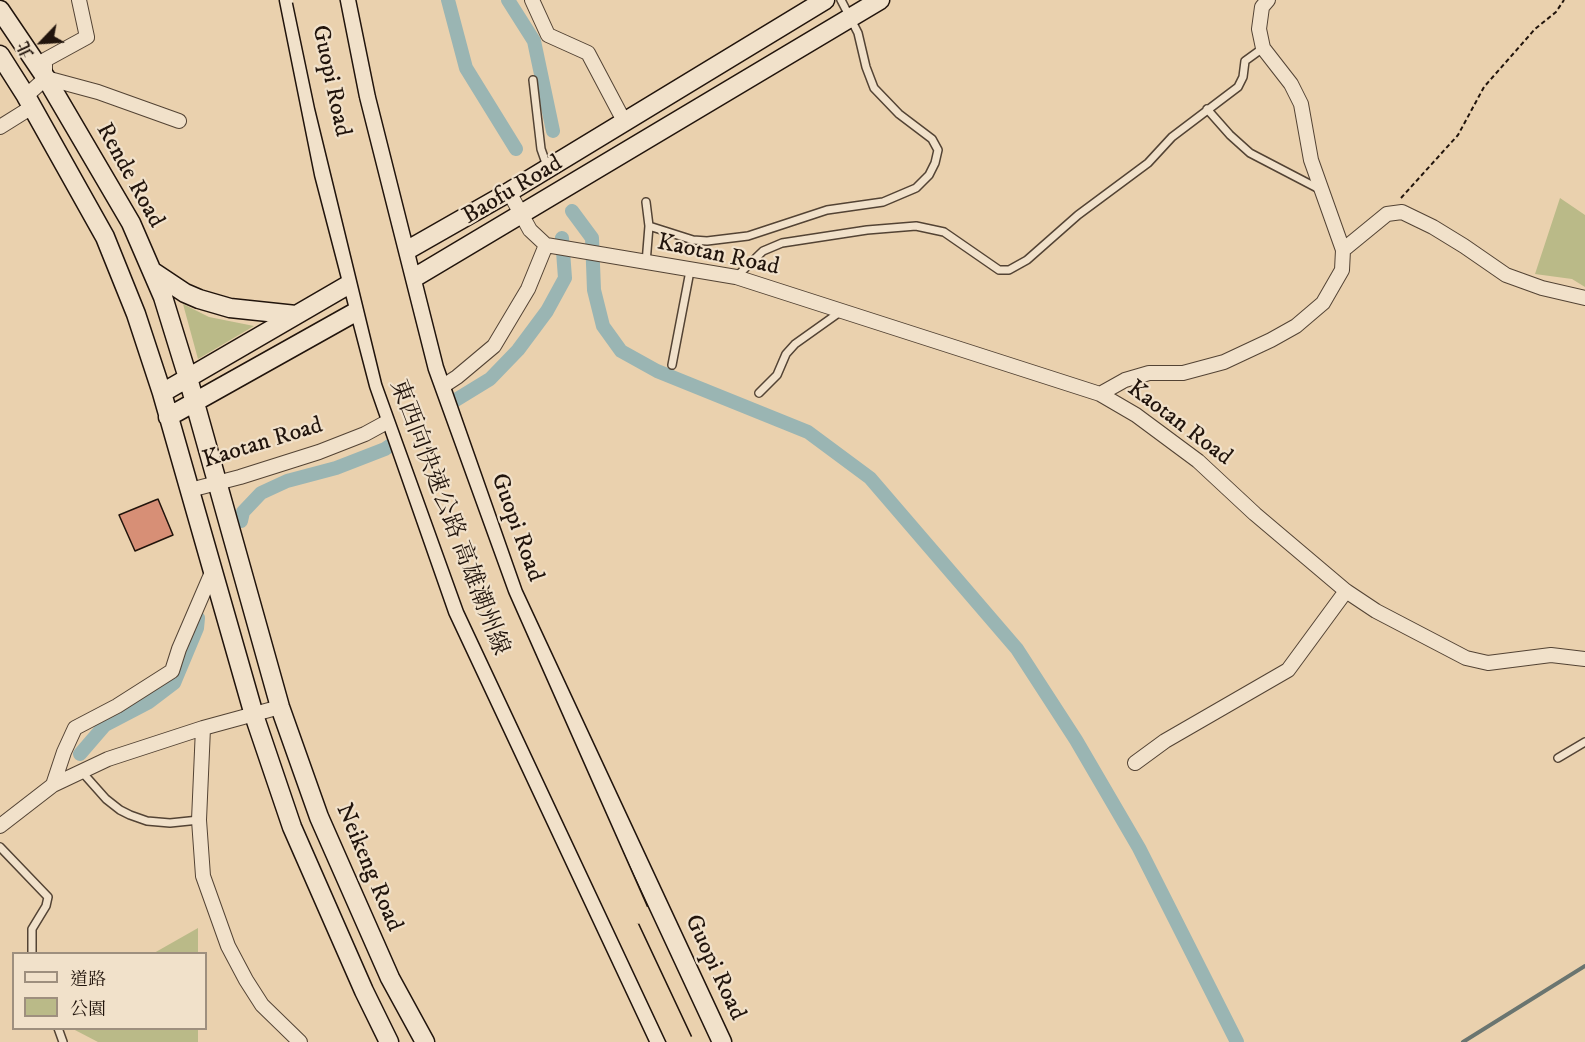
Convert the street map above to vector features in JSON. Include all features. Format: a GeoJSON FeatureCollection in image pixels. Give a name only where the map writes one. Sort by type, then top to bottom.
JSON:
{"type":"FeatureCollection","features":[{"type":"Feature","properties":{"kind":"highway","name":"東西向快速公路 高雄潮州線"},"geometry":{"type":"LineString","coordinates":[[305,0],[327,105],[394,380],[475,605],[680,1042]]}},
{"type":"Feature","properties":{"kind":"highway","name":"東西向快速公路 高雄潮州線"},"geometry":{"type":"LineString","coordinates":[[327,0],[347,101],[416,374],[497,598],[651,948],[697,1042]]}},
{"type":"Feature","properties":{"kind":"street"},"geometry":{"type":"LineString","coordinates":[[0,127],[29,102],[46,78],[45,60],[87,37],[79,0]]}},
{"type":"Feature","properties":{"kind":"street","name":"Guopi Road"},"geometry":{"type":"LineString","coordinates":[[289,0],[324,174],[379,385],[458,610],[660,1042]]}},
{"type":"Feature","properties":{"kind":"street","name":"Guopi Road"},"geometry":{"type":"LineString","coordinates":[[346,0],[366,98],[435,368],[513,593],[722,1042]]}},
{"type":"Feature","properties":{"kind":"street"},"geometry":{"type":"LineString","coordinates":[[532,0],[548,35],[588,53],[624,121]]}},
{"type":"Feature","properties":{"kind":"street","name":"Baofu Road"},"geometry":{"type":"LineString","coordinates":[[162,393],[509,192],[825,0]]}},
{"type":"Feature","properties":{"kind":"street","name":"Baofu Road"},"geometry":{"type":"LineString","coordinates":[[168,417],[412,280],[880,0]]}},
{"type":"Feature","properties":{"kind":"street"},"geometry":{"type":"LineString","coordinates":[[1100,394],[1125,380],[1149,373],[1183,373],[1224,362],[1296,326],[1323,303],[1342,270],[1343,250],[1311,160],[1301,104],[1291,84],[1263,48],[1259,29],[1262,7],[1268,0]]}},
{"type":"Feature","properties":{"kind":"street","name":"Rende Road"},"geometry":{"type":"LineString","coordinates":[[0,10],[46,78],[131,223],[163,297],[188,378]]}},
{"type":"Feature","properties":{"kind":"street"},"geometry":{"type":"LineString","coordinates":[[0,55],[105,237],[136,314],[162,393],[254,715],[292,827],[364,991],[389,1042]]}},
{"type":"Feature","properties":{"kind":"street"},"geometry":{"type":"LineString","coordinates":[[46,78],[98,92],[179,121]]}},
{"type":"Feature","properties":{"kind":"street"},"geometry":{"type":"LineString","coordinates":[[509,192],[530,230],[549,246]]}},
{"type":"Feature","properties":{"kind":"street"},"geometry":{"type":"LineString","coordinates":[[1343,250],[1387,214],[1402,212],[1433,227],[1506,275],[1523,283],[1585,298]]}},
{"type":"Feature","properties":{"kind":"street","name":"Kaotan Road"},"geometry":{"type":"LineString","coordinates":[[190,490],[319,452],[393,425],[443,391],[494,346],[528,289],[549,246],[736,277],[1100,394],[1137,415],[1198,461],[1255,514],[1346,591],[1376,611],[1466,658],[1488,663],[1551,655],[1585,659]]}},
{"type":"Feature","properties":{"kind":"street"},"geometry":{"type":"LineString","coordinates":[[152,271],[200,300],[230,308],[296,315]]}},
{"type":"Feature","properties":{"kind":"street","name":"Neikeng Road"},"geometry":{"type":"LineString","coordinates":[[188,378],[280,707],[319,817],[390,978],[425,1042]]}},
{"type":"Feature","properties":{"kind":"street"},"geometry":{"type":"LineString","coordinates":[[53,785],[75,728],[117,706],[172,671],[213,570]]}},
{"type":"Feature","properties":{"kind":"street"},"geometry":{"type":"LineString","coordinates":[[1136,764],[1165,741],[1288,670],[1346,591]]}},
{"type":"Feature","properties":{"kind":"street"},"geometry":{"type":"LineString","coordinates":[[0,826],[53,785],[108,759],[280,707]]}},
{"type":"Feature","properties":{"kind":"street"},"geometry":{"type":"LineString","coordinates":[[202,729],[199,820],[202,876],[228,946],[246,980],[262,1005],[300,1042]]}},
{"type":"Feature","properties":{"kind":"lane"},"geometry":{"type":"LineString","coordinates":[[649,226],[693,240],[707,241],[748,236],[827,210],[883,202],[905,194],[929,175],[938,150],[932,139],[899,114],[874,87],[866,67],[858,33],[841,0]]}},
{"type":"Feature","properties":{"kind":"lane"},"geometry":{"type":"LineString","coordinates":[[736,277],[763,251],[782,243],[916,226],[944,232],[999,270],[1009,270],[1027,261],[1078,214],[1148,163],[1165,144],[1238,87],[1243,77],[1245,61],[1263,48]]}},
{"type":"Feature","properties":{"kind":"lane"},"geometry":{"type":"LineString","coordinates":[[533,80],[541,149],[547,168]]}},
{"type":"Feature","properties":{"kind":"lane"},"geometry":{"type":"LineString","coordinates":[[1207,110],[1250,153],[1321,190]]}},
{"type":"Feature","properties":{"kind":"lane"},"geometry":{"type":"LineString","coordinates":[[646,202],[649,226],[646,263]]}},
{"type":"Feature","properties":{"kind":"lane"},"geometry":{"type":"LineString","coordinates":[[672,365],[690,271]]}},
{"type":"Feature","properties":{"kind":"lane"},"geometry":{"type":"LineString","coordinates":[[759,393],[777,375],[786,354],[795,344],[842,311]]}},
{"type":"Feature","properties":{"kind":"lane"},"geometry":{"type":"LineString","coordinates":[[1558,759],[1585,742]]}},
{"type":"Feature","properties":{"kind":"lane"},"geometry":{"type":"LineString","coordinates":[[82,771],[106,799],[130,815],[147,821],[170,823],[199,820]]}},
{"type":"Feature","properties":{"kind":"lane"},"geometry":{"type":"LineString","coordinates":[[0,847],[48,897],[46,906],[32,929],[32,952]]}},
{"type":"Feature","properties":{"kind":"path"},"geometry":{"type":"LineString","coordinates":[[1387,214],[1458,135],[1484,87],[1535,29],[1556,12],[1564,0]]}},
{"type":"Feature","properties":{"kind":"green space"},"geometry":{"type":"Polygon","coordinates":[[[1560,198],[1585,215],[1585,287],[1572,279],[1535,274],[1560,198]]]}},
{"type":"Feature","properties":{"kind":"green space"},"geometry":{"type":"Polygon","coordinates":[[[183,304],[209,317],[254,326],[198,359],[183,304]]]}},
{"type":"Feature","properties":{"kind":"green space"},"geometry":{"type":"Polygon","coordinates":[[[198,928],[198,952],[156,952],[198,928]]]}},
{"type":"Feature","properties":{"kind":"green space"},"geometry":{"type":"Polygon","coordinates":[[[75,1030],[198,1030],[198,1042],[98,1042],[75,1030]]]}},
{"type":"Feature","properties":{"kind":"building"},"geometry":{"type":"Polygon","coordinates":[[[158,499],[173,535],[135,551],[119,515],[158,499]]]}},
{"type":"Feature","properties":{"kind":"waterway"},"geometry":{"type":"LineString","coordinates":[[448,0],[466,68],[516,149]]}},
{"type":"Feature","properties":{"kind":"waterway"},"geometry":{"type":"LineString","coordinates":[[508,0],[534,41],[553,131]]}},
{"type":"Feature","properties":{"kind":"waterway"},"geometry":{"type":"LineString","coordinates":[[572,211],[592,238],[594,290],[603,326],[621,351],[657,371],[808,432],[870,478],[1017,649],[1076,740],[1139,848],[1237,1042]]}},
{"type":"Feature","properties":{"kind":"waterway"},"geometry":{"type":"LineString","coordinates":[[441,409],[490,379],[518,350],[547,311],[565,278],[562,238]]}},
{"type":"Feature","properties":{"kind":"waterway"},"geometry":{"type":"LineString","coordinates":[[241,521],[243,512],[261,493],[287,481],[336,468],[385,449],[404,436]]}},
{"type":"Feature","properties":{"kind":"waterway"},"geometry":{"type":"LineString","coordinates":[[80,754],[105,725],[149,702],[174,683],[197,628],[198,618]]}},
{"type":"Feature","properties":{"kind":"waterway"},"geometry":{"type":"LineString","coordinates":[[1463,1042],[1585,966]]}}]}
